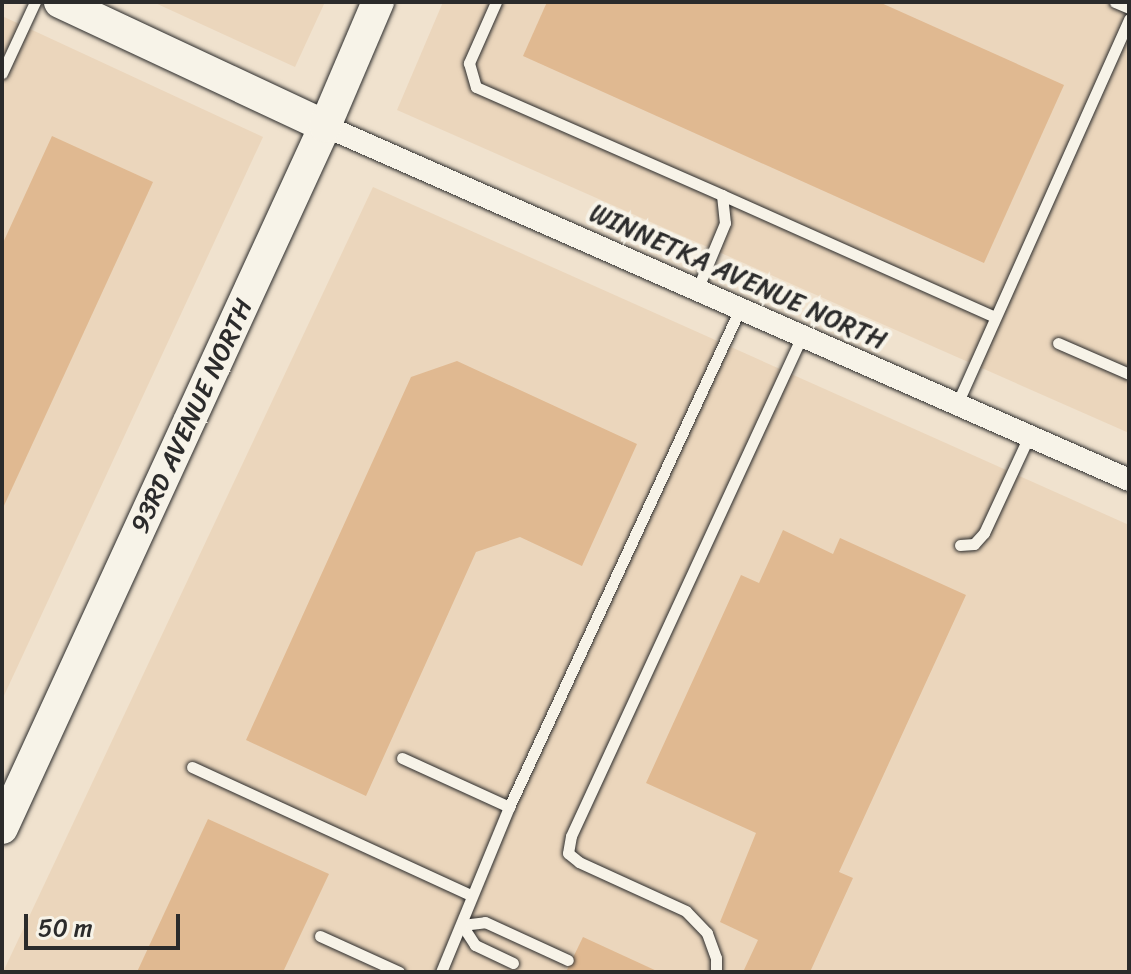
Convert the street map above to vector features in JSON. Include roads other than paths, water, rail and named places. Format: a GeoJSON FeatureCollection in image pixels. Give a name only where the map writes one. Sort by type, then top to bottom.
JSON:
{"type":"FeatureCollection","features":[{"type":"Feature","properties":{"kind":"street"},"geometry":{"type":"LineString","coordinates":[[60,2],[325,126]]}},
{"type":"Feature","properties":{"kind":"street","name":"93RD AVENUE NORTH"},"geometry":{"type":"LineString","coordinates":[[2,828],[325,126],[378,2]]}},
{"type":"Feature","properties":{"kind":"street","name":"WINNETKA AVENUE NORTH"},"geometry":{"type":"LineString","coordinates":[[325,126],[1129,480]]}},
{"type":"Feature","properties":{"kind":"lane"},"geometry":{"type":"LineString","coordinates":[[2,73],[35,2]]}},
{"type":"Feature","properties":{"kind":"lane"},"geometry":{"type":"LineString","coordinates":[[496,2],[469,63],[476,87],[995,317]]}},
{"type":"Feature","properties":{"kind":"lane"},"geometry":{"type":"LineString","coordinates":[[1115,2],[1129,8]]}},
{"type":"Feature","properties":{"kind":"lane"},"geometry":{"type":"LineString","coordinates":[[957,404],[1129,19]]}},
{"type":"Feature","properties":{"kind":"lane"},"geometry":{"type":"LineString","coordinates":[[697,290],[725,223],[722,195]]}},
{"type":"Feature","properties":{"kind":"lane"},"geometry":{"type":"LineString","coordinates":[[441,972],[462,925],[470,895],[509,807],[740,309]]}},
{"type":"Feature","properties":{"kind":"lane"},"geometry":{"type":"LineString","coordinates":[[716,972],[716,958],[707,933],[686,911],[579,862],[568,853],[571,836],[802,336]]}},
{"type":"Feature","properties":{"kind":"lane"},"geometry":{"type":"LineString","coordinates":[[1058,343],[1129,374]]}},
{"type":"Feature","properties":{"kind":"lane"},"geometry":{"type":"LineString","coordinates":[[960,545],[974,544],[984,533],[1029,436]]}},
{"type":"Feature","properties":{"kind":"lane"},"geometry":{"type":"LineString","coordinates":[[402,758],[509,807]]}},
{"type":"Feature","properties":{"kind":"lane"},"geometry":{"type":"LineString","coordinates":[[192,767],[470,895]]}},
{"type":"Feature","properties":{"kind":"lane"},"geometry":{"type":"LineString","coordinates":[[462,925],[485,922],[568,960]]}},
{"type":"Feature","properties":{"kind":"lane"},"geometry":{"type":"LineString","coordinates":[[462,925],[475,945],[513,963]]}},
{"type":"Feature","properties":{"kind":"lane"},"geometry":{"type":"LineString","coordinates":[[320,936],[399,972]]}}]}
